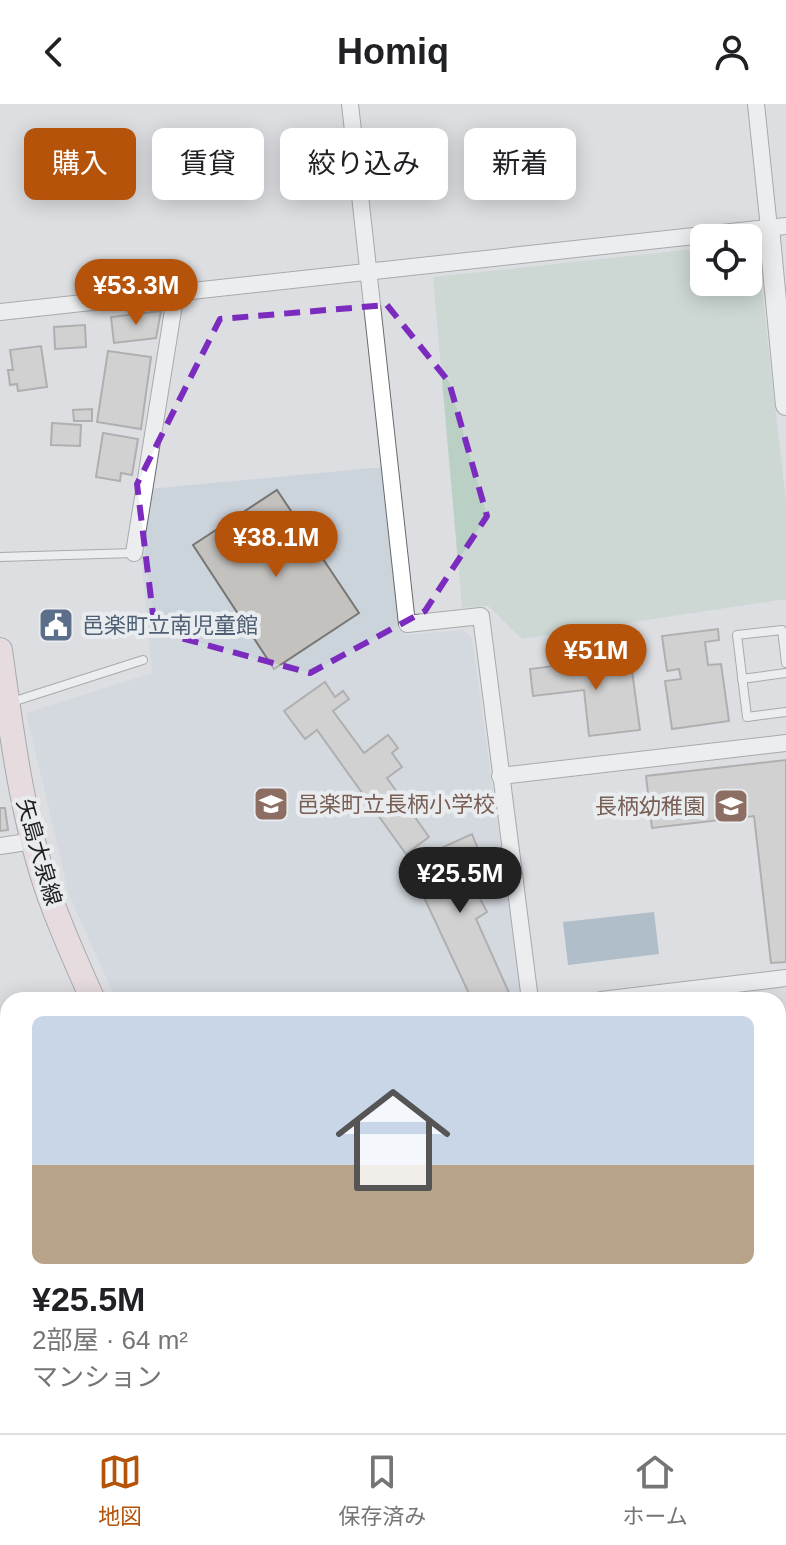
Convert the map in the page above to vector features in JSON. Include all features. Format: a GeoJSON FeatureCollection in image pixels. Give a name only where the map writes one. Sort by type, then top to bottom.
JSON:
{"type":"FeatureCollection","features":[{"type":"Feature","properties":{"kind":"main road","name":"矢島大泉線"},"geometry":{"type":"LineString","coordinates":[[0,650],[33,841],[64,935],[89,992]]}},
{"type":"Feature","properties":{"kind":"street"},"geometry":{"type":"LineString","coordinates":[[350,104],[407,624],[481,616],[529,992]]}},
{"type":"Feature","properties":{"kind":"street"},"geometry":{"type":"LineString","coordinates":[[756,104],[777,227],[786,405]]}},
{"type":"Feature","properties":{"kind":"street"},"geometry":{"type":"LineString","coordinates":[[0,312],[777,227]]}},
{"type":"Feature","properties":{"kind":"street"},"geometry":{"type":"LineString","coordinates":[[134,553],[176,292]]}},
{"type":"Feature","properties":{"kind":"street"},"geometry":{"type":"LineString","coordinates":[[500,776],[786,743]]}},
{"type":"Feature","properties":{"kind":"street"},"geometry":{"type":"LineString","coordinates":[[0,846],[33,841]]}},
{"type":"Feature","properties":{"kind":"street"},"geometry":{"type":"LineString","coordinates":[[668,992],[786,978]]}},
{"type":"Feature","properties":{"kind":"lane"},"geometry":{"type":"LineString","coordinates":[[0,557],[134,553]]}},
{"type":"Feature","properties":{"kind":"lane"},"geometry":{"type":"LineString","coordinates":[[786,663],[782,630],[737,635],[747,717],[786,712]]}},
{"type":"Feature","properties":{"kind":"lane"},"geometry":{"type":"LineString","coordinates":[[7,703],[143,660]]}},
{"type":"Feature","properties":{"kind":"lane"},"geometry":{"type":"LineString","coordinates":[[742,679],[786,673]]}},
{"type":"Feature","properties":{"kind":"highlighted area"},"geometry":{"type":"Polygon","coordinates":[[[387,305],[449,382],[487,516],[425,611],[310,673],[155,631],[137,484],[220,319],[387,305]]]}},
{"type":"Feature","properties":{"kind":"shaded area","name":"邑楽町立長柄小学校"},"geometry":{"type":"Polygon","coordinates":[[[384,467],[403,632],[406,635],[463,630],[472,638],[521,992],[112,992],[69,895],[26,713],[152,673],[141,556],[149,489],[384,467]]]}},
{"type":"Feature","properties":{"kind":"green space"},"geometry":{"type":"Polygon","coordinates":[[[690,249],[690,296],[762,296],[762,289],[786,502],[786,599],[522,639],[488,606],[462,608],[433,277],[690,249]]]}},
{"type":"Feature","properties":{"kind":"water"},"geometry":{"type":"Polygon","coordinates":[[[654,912],[659,954],[568,965],[563,922],[654,912]]]}},
{"type":"Feature","properties":{"kind":"building"},"geometry":{"type":"Polygon","coordinates":[[[161,311],[156,338],[114,343],[111,317],[161,311]]]}},
{"type":"Feature","properties":{"kind":"building"},"geometry":{"type":"Polygon","coordinates":[[[85,325],[86,347],[55,349],[54,327],[85,325]]]}},
{"type":"Feature","properties":{"kind":"building"},"geometry":{"type":"Polygon","coordinates":[[[41,346],[47,387],[18,391],[17,384],[10,385],[8,370],[13,370],[10,350],[41,346]]]}},
{"type":"Feature","properties":{"kind":"building"},"geometry":{"type":"Polygon","coordinates":[[[108,351],[151,357],[141,429],[97,422],[108,351]]]}},
{"type":"Feature","properties":{"kind":"building"},"geometry":{"type":"Polygon","coordinates":[[[92,409],[92,421],[74,421],[73,410],[92,409]]]}},
{"type":"Feature","properties":{"kind":"building"},"geometry":{"type":"Polygon","coordinates":[[[52,423],[81,425],[80,446],[51,445],[52,423]]]}},
{"type":"Feature","properties":{"kind":"building"},"geometry":{"type":"Polygon","coordinates":[[[103,433],[138,439],[132,475],[121,473],[120,481],[96,477],[103,433]]]}},
{"type":"Feature","properties":{"kind":"building"},"geometry":{"type":"Polygon","coordinates":[[[277,490],[359,613],[274,669],[193,545],[277,490]]]}},
{"type":"Feature","properties":{"kind":"building"},"geometry":{"type":"Polygon","coordinates":[[[718,629],[719,640],[705,642],[708,665],[721,664],[729,721],[672,729],[665,681],[681,679],[679,669],[667,671],[662,636],[718,629]]]}},
{"type":"Feature","properties":{"kind":"building"},"geometry":{"type":"Polygon","coordinates":[[[630,656],[640,730],[589,736],[584,690],[533,696],[530,669],[630,656]]]}},
{"type":"Feature","properties":{"kind":"building"},"geometry":{"type":"Polygon","coordinates":[[[325,682],[335,697],[343,691],[349,699],[333,711],[364,753],[388,735],[398,748],[392,753],[402,767],[387,778],[429,837],[406,854],[317,730],[305,739],[284,711],[325,682]]]}},
{"type":"Feature","properties":{"kind":"building"},"geometry":{"type":"Polygon","coordinates":[[[786,760],[786,962],[771,963],[754,816],[652,828],[646,776],[786,760]]]}},
{"type":"Feature","properties":{"kind":"building"},"geometry":{"type":"Polygon","coordinates":[[[0,808],[5,808],[8,830],[0,831],[0,808]]]}},
{"type":"Feature","properties":{"kind":"building"},"geometry":{"type":"Polygon","coordinates":[[[472,834],[485,867],[458,879],[467,897],[476,891],[487,912],[476,919],[509,992],[468,992],[408,863],[472,834]]]}},
{"type":"Feature","properties":{"kind":"place","name":"邑楽町立南児童館"},"geometry":{"type":"Point","coordinates":[56,625]}},
{"type":"Feature","properties":{"kind":"place","name":"邑楽町立長柄小学校"},"geometry":{"type":"Point","coordinates":[271,804]}},
{"type":"Feature","properties":{"kind":"place","name":"長柄幼稚園"},"geometry":{"type":"Point","coordinates":[731,806]}}]}
